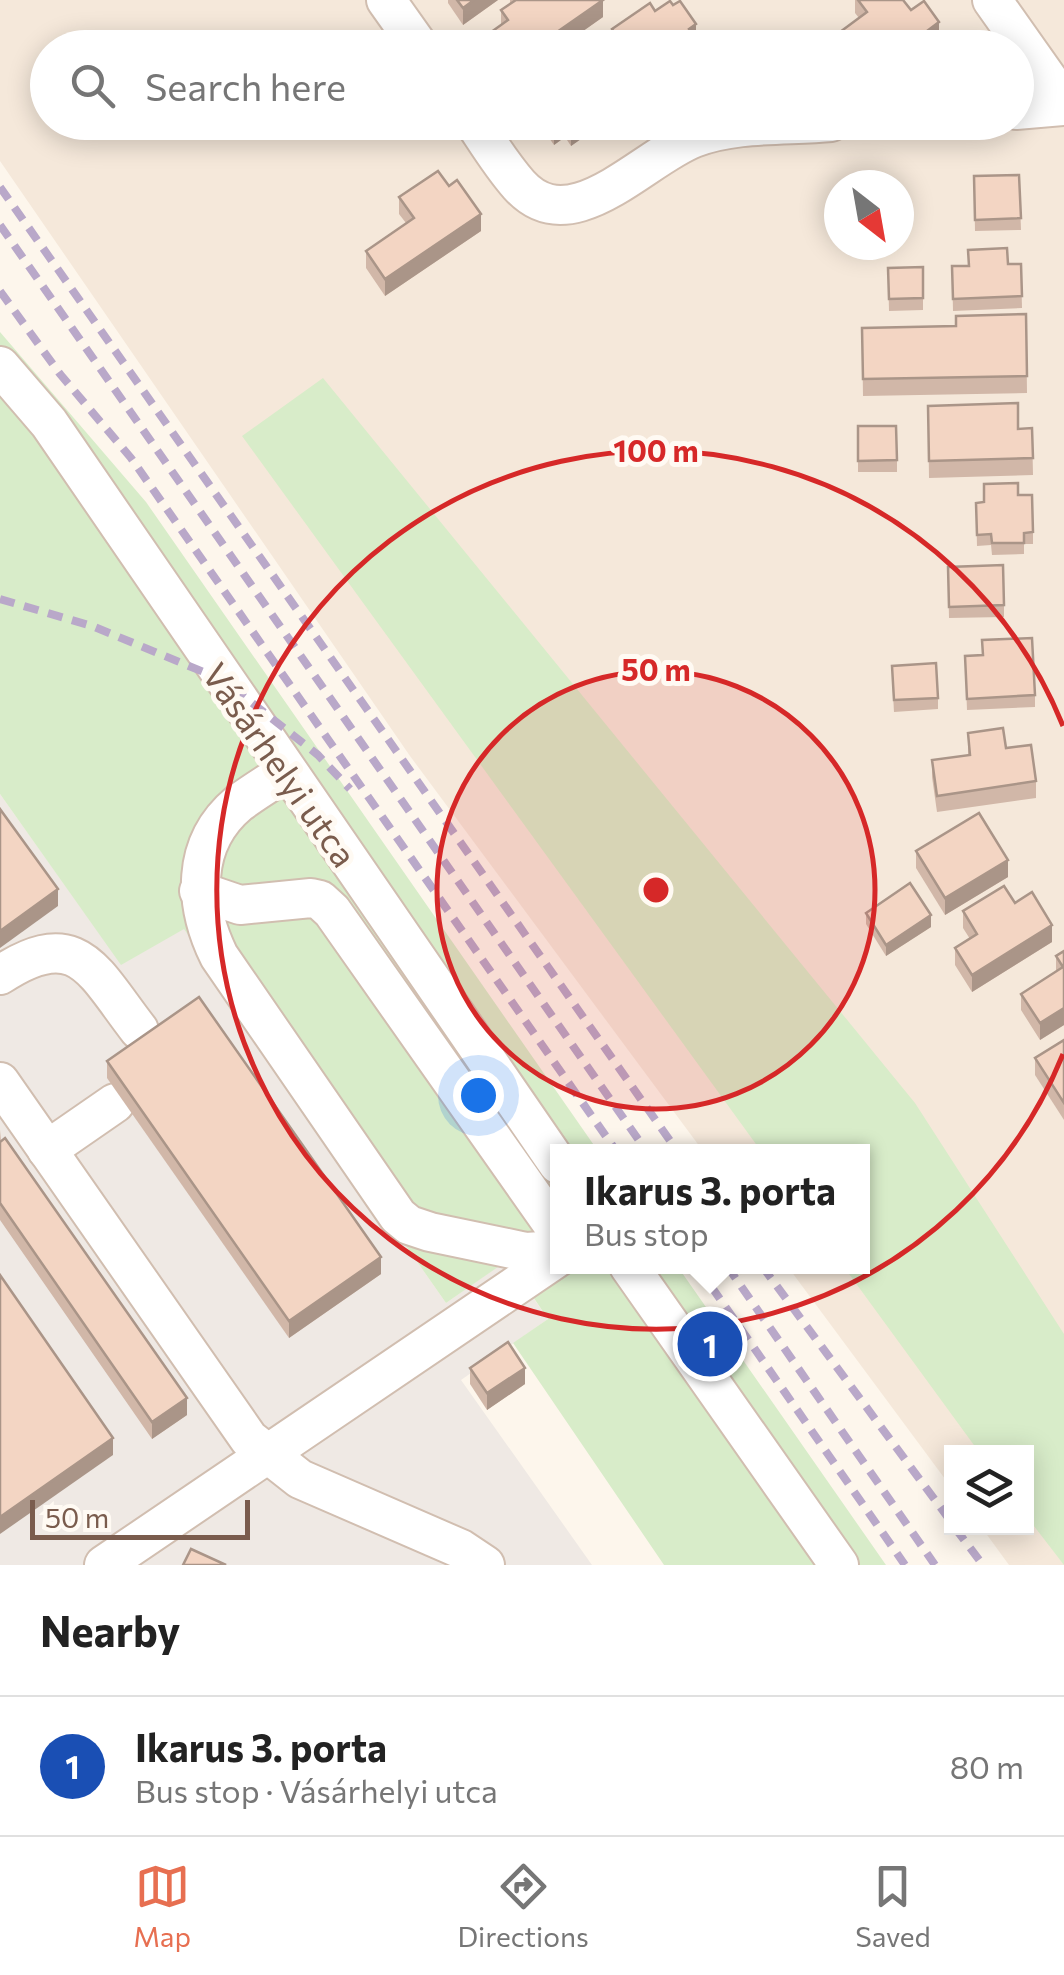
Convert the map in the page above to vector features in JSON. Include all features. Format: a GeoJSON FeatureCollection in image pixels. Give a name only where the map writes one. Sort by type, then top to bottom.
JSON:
{"type":"FeatureCollection","features":[{"type":"Feature","properties":{"kind":"street"},"geometry":{"type":"LineString","coordinates":[[386,0],[407,30]]}},
{"type":"Feature","properties":{"kind":"street"},"geometry":{"type":"LineString","coordinates":[[992,0],[1013,30]]}},
{"type":"Feature","properties":{"kind":"street"},"geometry":{"type":"LineString","coordinates":[[1034,61],[1064,104],[1034,108]]}},
{"type":"Feature","properties":{"kind":"street"},"geometry":{"type":"LineString","coordinates":[[487,140],[518,185],[554,208],[578,204],[689,140]]}},
{"type":"Feature","properties":{"kind":"street","name":"Vásárhelyi utca"},"geometry":{"type":"LineString","coordinates":[[0,366],[48,422],[550,1152]]}},
{"type":"Feature","properties":{"kind":"street"},"geometry":{"type":"LineString","coordinates":[[286,772],[236,806],[207,851],[198,891],[205,924],[219,956],[398,1216],[409,1225],[430,1232],[550,1254]]}},
{"type":"Feature","properties":{"kind":"street"},"geometry":{"type":"LineString","coordinates":[[198,891],[240,905],[311,898],[320,900],[332,911],[550,1221]]}},
{"type":"Feature","properties":{"kind":"street"},"geometry":{"type":"LineString","coordinates":[[0,975],[24,959],[46,952],[75,956],[90,967],[139,1030]]}},
{"type":"Feature","properties":{"kind":"street"},"geometry":{"type":"LineString","coordinates":[[0,1082],[249,1439],[300,1478],[461,1549],[485,1565]]}},
{"type":"Feature","properties":{"kind":"street"},"geometry":{"type":"LineString","coordinates":[[47,1150],[115,1103]]}},
{"type":"Feature","properties":{"kind":"street"},"geometry":{"type":"LineString","coordinates":[[113,1562],[550,1259]]}},
{"type":"Feature","properties":{"kind":"street"},"geometry":{"type":"LineString","coordinates":[[635,1274],[839,1565]]}},
{"type":"Feature","properties":{"kind":"shaded area"},"geometry":{"type":"Polygon","coordinates":[[[0,0],[1064,0],[1064,1565],[1009,1565],[987,1535],[1034,1535],[1034,1445],[944,1445],[944,1478],[793,1274],[870,1274],[870,1144],[698,1144],[410,756],[0,161],[0,0]]]}},
{"type":"Feature","properties":{"kind":"shaded area"},"geometry":{"type":"Polygon","coordinates":[[[0,794],[121,964],[184,928],[446,1303],[507,1260],[548,1319],[461,1380],[592,1565],[0,1565],[0,794]]]}},
{"type":"Feature","properties":{"kind":"green space"},"geometry":{"type":"Polygon","coordinates":[[[0,332],[146,502],[593,1144],[550,1144],[550,1274],[683,1274],[886,1565],[664,1565],[513,1343],[548,1319],[508,1260],[446,1303],[184,929],[121,965],[0,794],[0,332]]]}},
{"type":"Feature","properties":{"kind":"green space"},"geometry":{"type":"Polygon","coordinates":[[[323,378],[915,1103],[1064,1334],[1064,1565],[1034,1526],[1034,1445],[974,1445],[849,1274],[870,1274],[870,1144],[756,1144],[242,436],[323,378]]]}},
{"type":"Feature","properties":{"kind":"building"},"geometry":{"type":"Polygon","coordinates":[[[457,0],[474,0],[463,8],[457,0]]]}},
{"type":"Feature","properties":{"kind":"building"},"geometry":{"type":"Polygon","coordinates":[[[516,0],[603,0],[560,30],[494,30],[508,20],[501,10],[516,0]]]}},
{"type":"Feature","properties":{"kind":"building"},"geometry":{"type":"Polygon","coordinates":[[[858,0],[903,0],[911,10],[924,1],[939,22],[928,30],[843,30],[867,12],[858,0]]]}},
{"type":"Feature","properties":{"kind":"building"},"geometry":{"type":"Polygon","coordinates":[[[670,1],[673,5],[680,1],[696,24],[690,30],[612,29],[650,3],[655,11],[670,1]]]}},
{"type":"Feature","properties":{"kind":"building"},"geometry":{"type":"Polygon","coordinates":[[[438,171],[449,186],[457,180],[481,214],[385,279],[366,251],[414,218],[399,197],[438,171]]]}},
{"type":"Feature","properties":{"kind":"building"},"geometry":{"type":"Polygon","coordinates":[[[1019,175],[1021,218],[975,220],[974,176],[1019,175]]]}},
{"type":"Feature","properties":{"kind":"building"},"geometry":{"type":"Polygon","coordinates":[[[1007,248],[1008,264],[1021,264],[1022,296],[953,299],[952,266],[969,266],[968,250],[1007,248]]]}},
{"type":"Feature","properties":{"kind":"building"},"geometry":{"type":"Polygon","coordinates":[[[923,267],[923,298],[889,299],[888,268],[923,267]]]}},
{"type":"Feature","properties":{"kind":"building"},"geometry":{"type":"Polygon","coordinates":[[[1026,314],[1027,376],[863,379],[862,328],[956,326],[956,316],[1026,314]]]}},
{"type":"Feature","properties":{"kind":"building"},"geometry":{"type":"Polygon","coordinates":[[[1018,403],[1018,429],[1032,428],[1033,458],[929,461],[928,406],[1018,403]]]}},
{"type":"Feature","properties":{"kind":"building"},"geometry":{"type":"Polygon","coordinates":[[[858,426],[896,426],[897,460],[858,461],[858,426]]]}},
{"type":"Feature","properties":{"kind":"building"},"geometry":{"type":"Polygon","coordinates":[[[1018,483],[1018,495],[1032,495],[1033,532],[1024,533],[1024,543],[992,543],[991,534],[977,535],[976,503],[984,502],[984,484],[1018,483]]]}},
{"type":"Feature","properties":{"kind":"building"},"geometry":{"type":"Polygon","coordinates":[[[1003,565],[1004,605],[949,607],[948,567],[1003,565]]]}},
{"type":"Feature","properties":{"kind":"building"},"geometry":{"type":"Polygon","coordinates":[[[1032,638],[1035,695],[967,699],[965,656],[983,655],[982,640],[1032,638]]]}},
{"type":"Feature","properties":{"kind":"building"},"geometry":{"type":"Polygon","coordinates":[[[936,663],[938,698],[894,700],[892,666],[936,663]]]}},
{"type":"Feature","properties":{"kind":"building"},"geometry":{"type":"Polygon","coordinates":[[[1003,728],[1006,748],[1031,745],[1036,781],[937,796],[932,760],[970,755],[968,733],[1003,728]]]}},
{"type":"Feature","properties":{"kind":"building"},"geometry":{"type":"Polygon","coordinates":[[[0,809],[58,889],[0,931],[0,809]]]}},
{"type":"Feature","properties":{"kind":"building"},"geometry":{"type":"Polygon","coordinates":[[[979,813],[1008,860],[945,898],[916,851],[979,813]]]}},
{"type":"Feature","properties":{"kind":"building"},"geometry":{"type":"Polygon","coordinates":[[[910,883],[931,915],[886,945],[866,913],[910,883]]]}},
{"type":"Feature","properties":{"kind":"building"},"geometry":{"type":"Polygon","coordinates":[[[1004,886],[1015,903],[1032,892],[1052,925],[972,975],[955,948],[977,934],[963,911],[1004,886]]]}},
{"type":"Feature","properties":{"kind":"building"},"geometry":{"type":"Polygon","coordinates":[[[1064,951],[1064,1008],[1040,1023],[1021,994],[1063,967],[1056,956],[1064,951]]]}},
{"type":"Feature","properties":{"kind":"building"},"geometry":{"type":"Polygon","coordinates":[[[199,997],[381,1257],[289,1321],[107,1061],[199,997]]]}},
{"type":"Feature","properties":{"kind":"building"},"geometry":{"type":"Polygon","coordinates":[[[1064,1040],[1064,1103],[1035,1058],[1064,1040]]]}},
{"type":"Feature","properties":{"kind":"building"},"geometry":{"type":"Polygon","coordinates":[[[5,1138],[187,1398],[152,1422],[0,1203],[0,1142],[5,1138]]]}},
{"type":"Feature","properties":{"kind":"building"},"geometry":{"type":"Polygon","coordinates":[[[0,1275],[113,1438],[0,1517],[0,1275]]]}},
{"type":"Feature","properties":{"kind":"building"},"geometry":{"type":"Polygon","coordinates":[[[508,1342],[525,1368],[487,1393],[470,1368],[508,1342]]]}},
{"type":"Feature","properties":{"kind":"building"},"geometry":{"type":"Polygon","coordinates":[[[191,1549],[226,1565],[183,1565],[191,1549]]]}},
{"type":"Feature","properties":{"kind":"railway"},"geometry":{"type":"LineString","coordinates":[[0,187],[672,1144]]}},
{"type":"Feature","properties":{"kind":"railway"},"geometry":{"type":"LineString","coordinates":[[0,225],[641,1144]]}},
{"type":"Feature","properties":{"kind":"railway"},"geometry":{"type":"LineString","coordinates":[[0,291],[60,374],[131,458],[611,1144]]}},
{"type":"Feature","properties":{"kind":"railway"},"geometry":{"type":"LineString","coordinates":[[0,599],[92,626],[223,680],[318,755],[350,789]]}},
{"type":"Feature","properties":{"kind":"railway"},"geometry":{"type":"LineString","coordinates":[[703,1274],[905,1565]]}},
{"type":"Feature","properties":{"kind":"railway"},"geometry":{"type":"LineString","coordinates":[[733,1274],[935,1565]]}},
{"type":"Feature","properties":{"kind":"railway"},"geometry":{"type":"LineString","coordinates":[[768,1274],[944,1512]]}},
{"type":"Feature","properties":{"kind":"railway"},"geometry":{"type":"LineString","coordinates":[[960,1535],[983,1565]]}},
{"type":"Feature","properties":{"kind":"place","name":"Ikarus 3. porta"},"geometry":{"type":"Point","coordinates":[710,1344]}}]}
